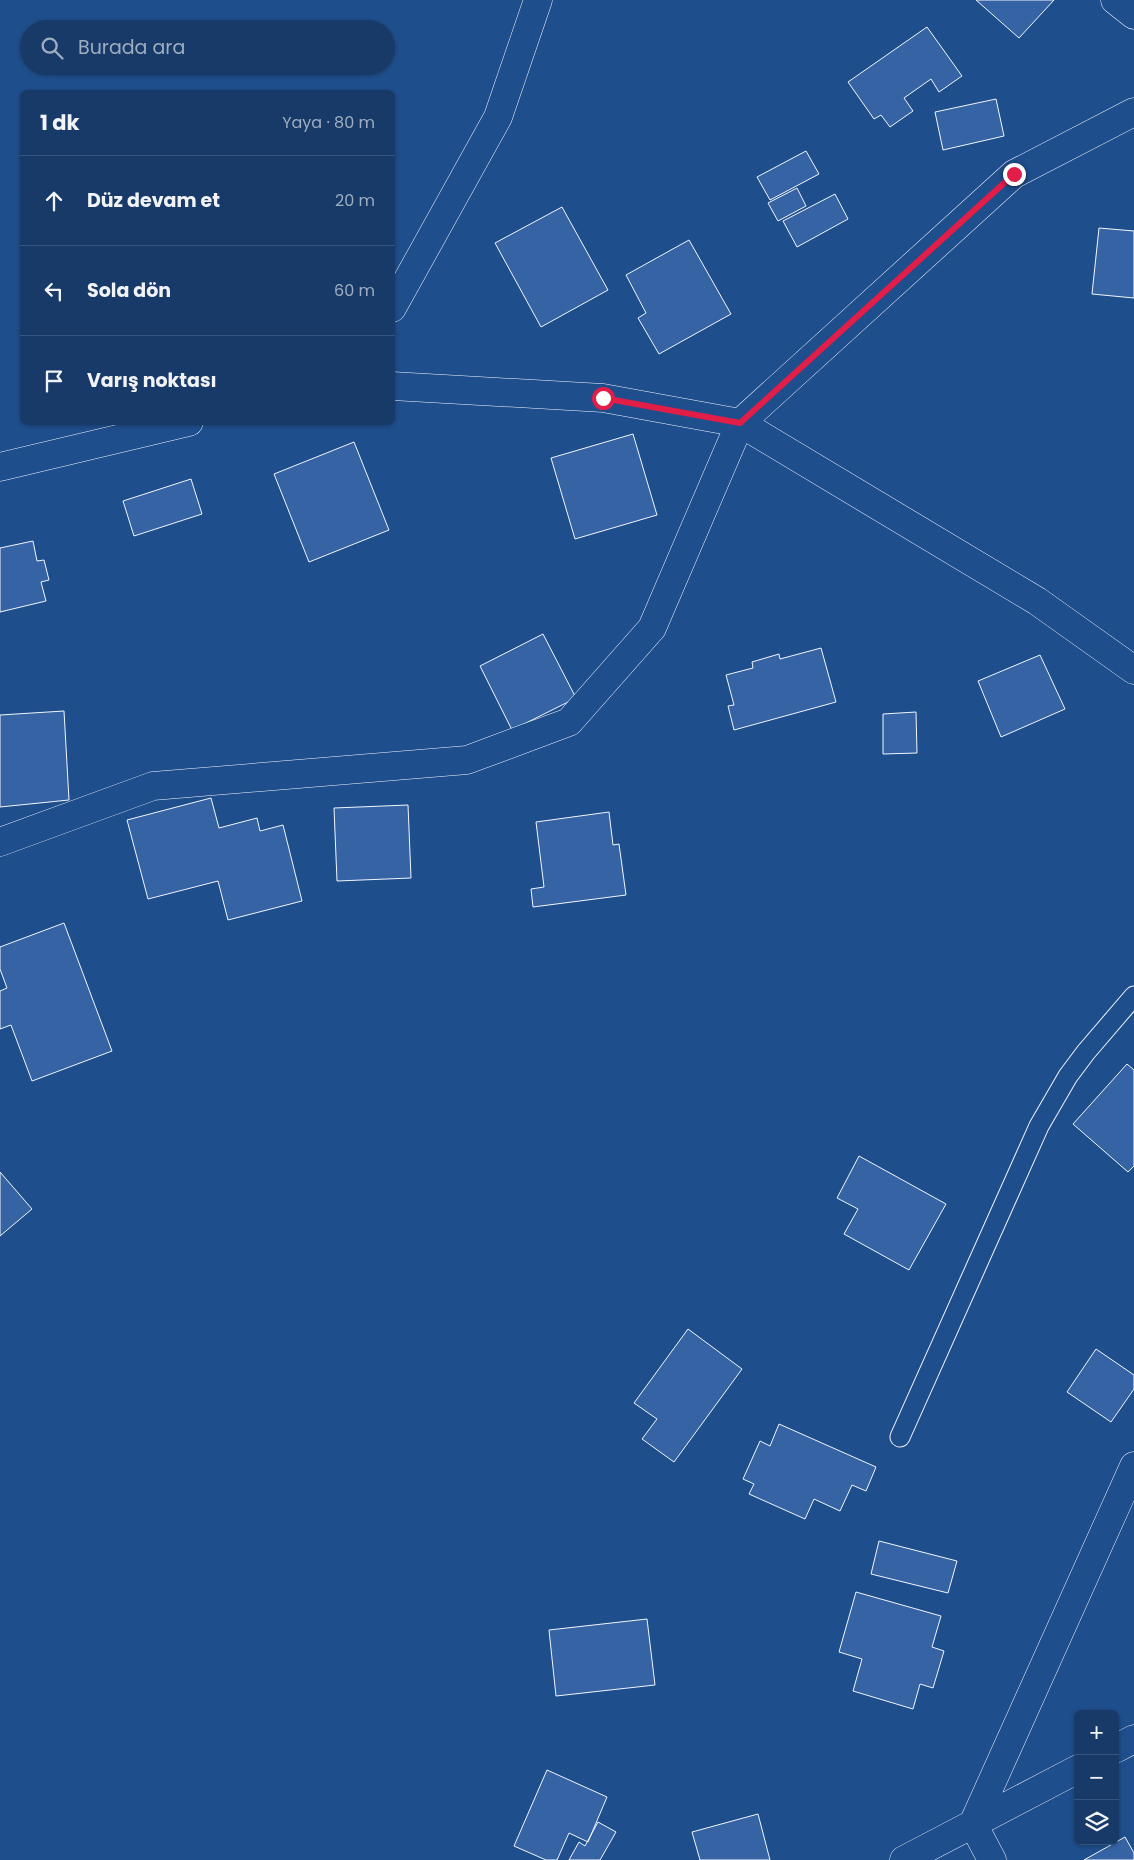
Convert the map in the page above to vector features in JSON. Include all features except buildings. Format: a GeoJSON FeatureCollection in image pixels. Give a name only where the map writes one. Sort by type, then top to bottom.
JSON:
{"type":"FeatureCollection","features":[{"type":"Feature","properties":{"kind":"street"},"geometry":{"type":"LineString","coordinates":[[395,303],[498,117],[538,0]]}},
{"type":"Feature","properties":{"kind":"street"},"geometry":{"type":"LineString","coordinates":[[1115,0],[1134,15]]}},
{"type":"Feature","properties":{"kind":"street"},"geometry":{"type":"LineString","coordinates":[[0,842],[154,786],[467,760],[569,722],[652,628],[740,423],[1014,174],[1134,112]]}},
{"type":"Feature","properties":{"kind":"street"},"geometry":{"type":"LineString","coordinates":[[395,386],[603,398],[740,423],[1037,601],[1134,670]]}},
{"type":"Feature","properties":{"kind":"street"},"geometry":{"type":"LineString","coordinates":[[1,466],[176,425]]}},
{"type":"Feature","properties":{"kind":"street"},"geometry":{"type":"LineString","coordinates":[[973,1824],[1134,1466]]}},
{"type":"Feature","properties":{"kind":"street"},"geometry":{"type":"LineString","coordinates":[[1119,1747],[1134,1739]]}},
{"type":"Feature","properties":{"kind":"street"},"geometry":{"type":"LineString","coordinates":[[904,1860],[1074,1771]]}},
{"type":"Feature","properties":{"kind":"street"},"geometry":{"type":"LineString","coordinates":[[973,1824],[992,1860]]}},
{"type":"Feature","properties":{"kind":"lane"},"geometry":{"type":"LineString","coordinates":[[900,1437],[1039,1126],[1068,1076],[1104,1029],[1134,996]]}},
{"type":"Feature","properties":{"kind":"route"},"geometry":{"type":"LineString","coordinates":[[603,398],[740,423],[1014,174]]}}]}
